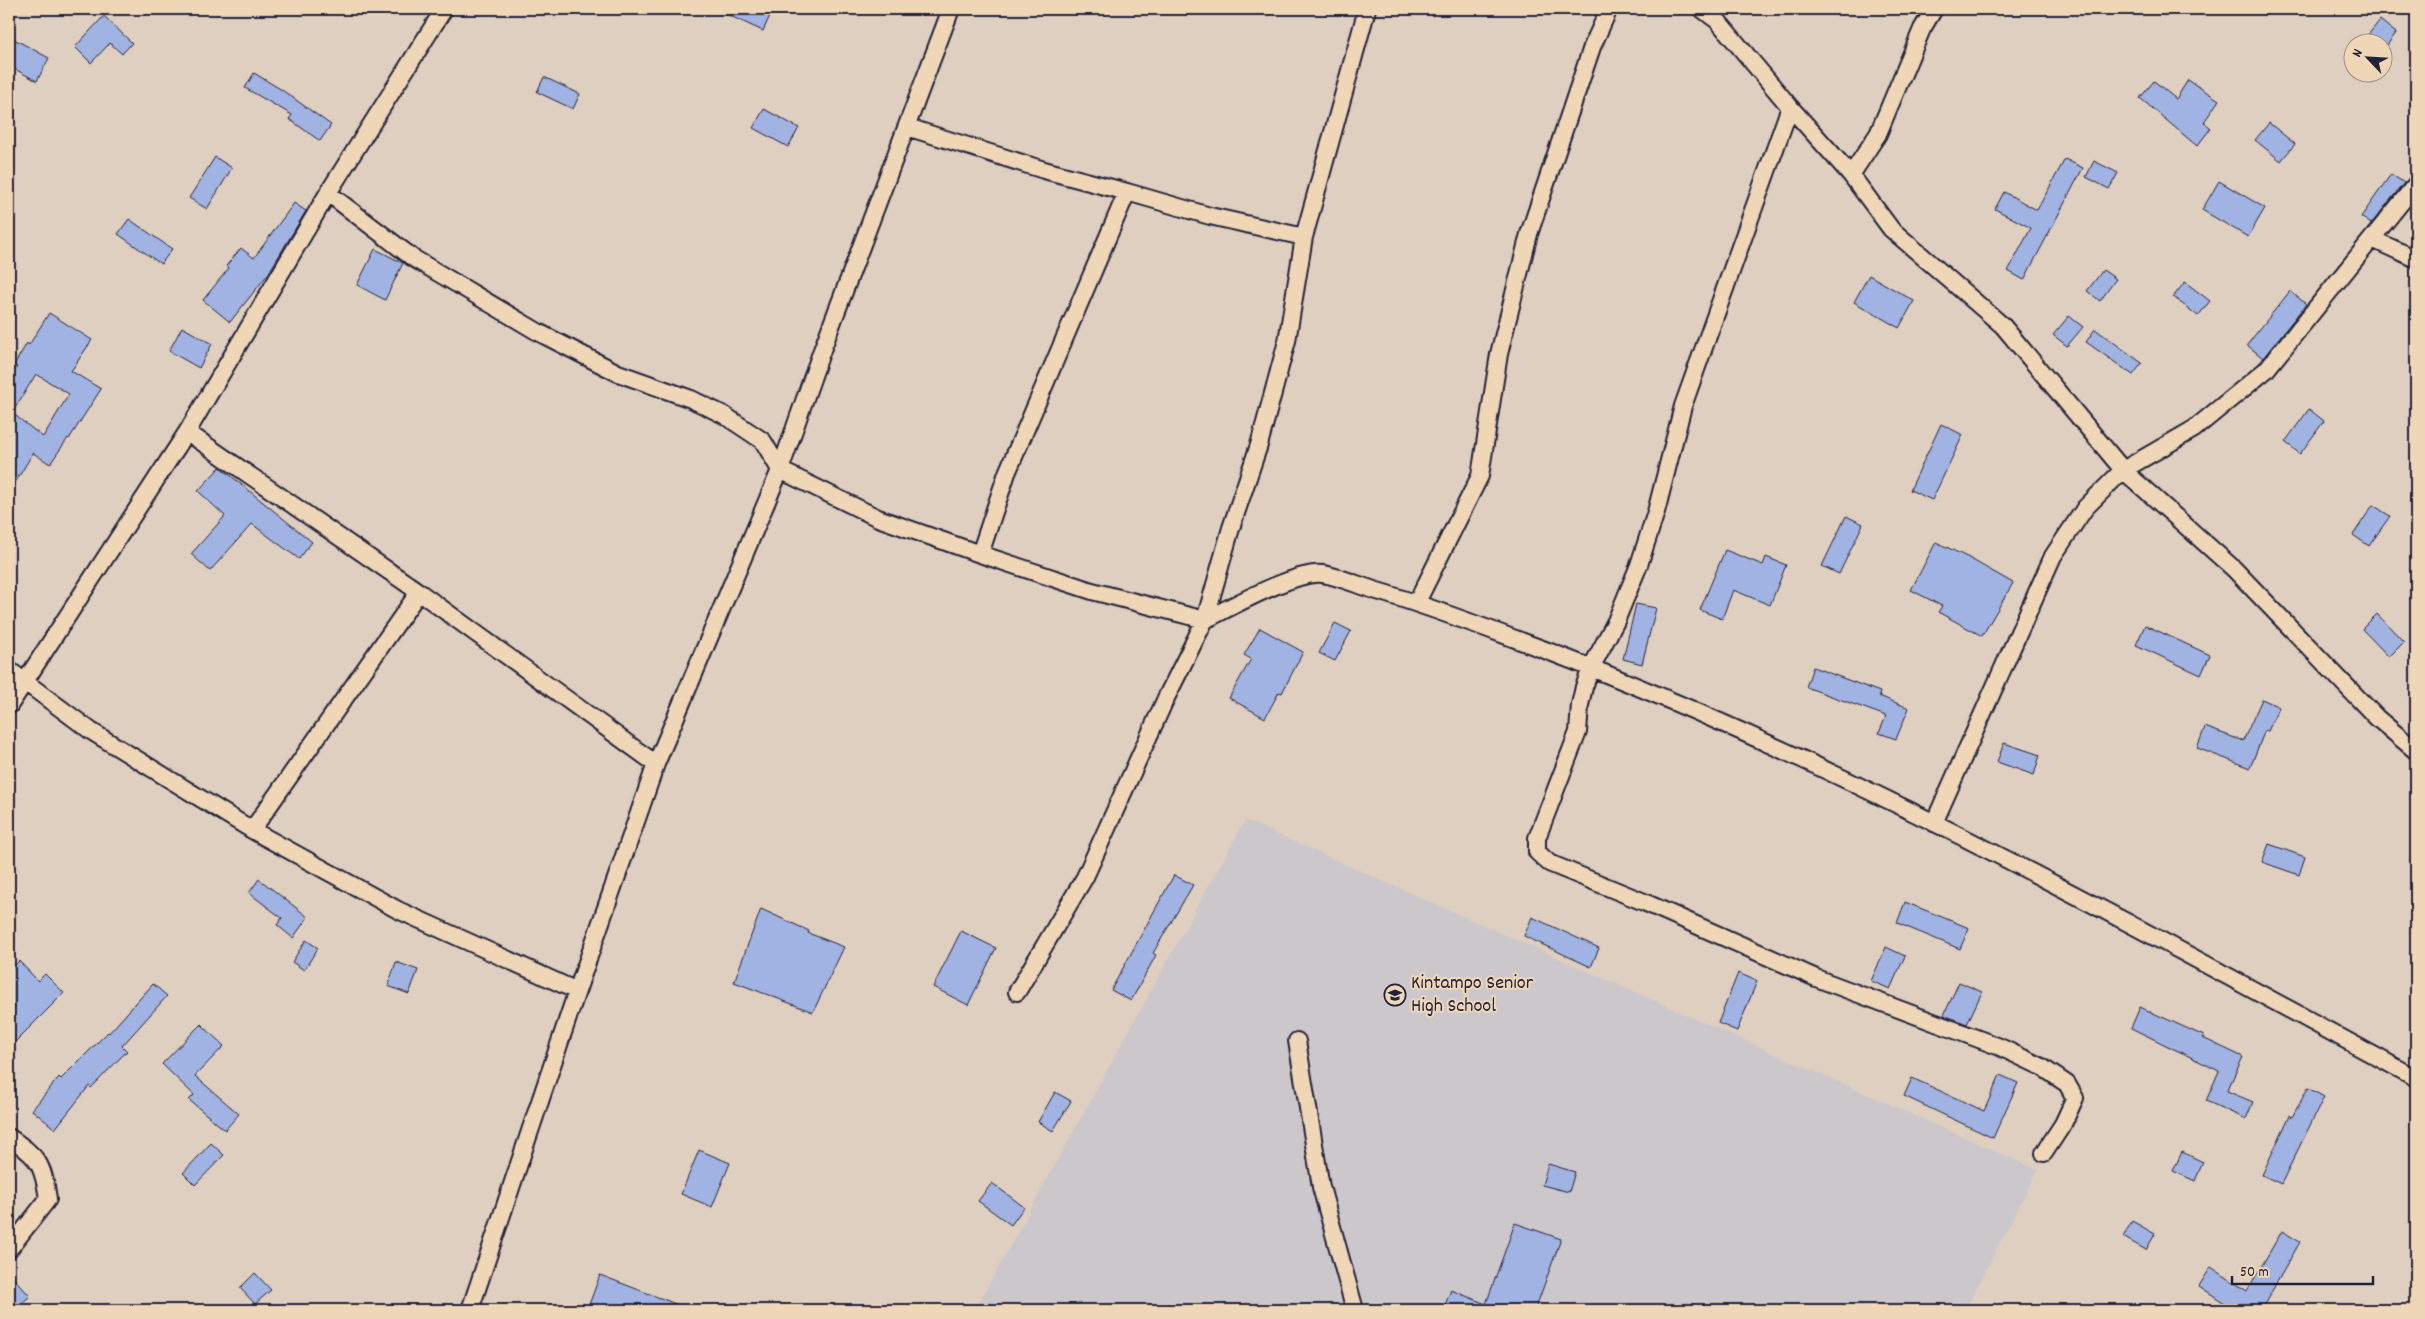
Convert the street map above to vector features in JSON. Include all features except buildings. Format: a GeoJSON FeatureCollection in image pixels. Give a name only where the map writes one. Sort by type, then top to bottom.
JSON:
{"type":"FeatureCollection","features":[{"type":"Feature","properties":{"kind":"street"},"geometry":{"type":"LineString","coordinates":[[470,1310],[656,764],[780,470],[822,350],[952,9]]}},
{"type":"Feature","properties":{"kind":"street"},"geometry":{"type":"LineString","coordinates":[[1017,992],[1086,877],[1166,698],[1205,620],[1231,528],[1259,445],[1287,341],[1304,237],[1367,9]]}},
{"type":"Feature","properties":{"kind":"street"},"geometry":{"type":"LineString","coordinates":[[1417,602],[1480,476],[1499,354],[1529,234],[1592,47],[1609,9]]}},
{"type":"Feature","properties":{"kind":"street"},"geometry":{"type":"LineString","coordinates":[[1702,9],[1718,21],[1790,108],[1851,175],[1891,229],[2003,326],[2123,470],[2234,569],[2377,718],[2416,751]]}},
{"type":"Feature","properties":{"kind":"street"},"geometry":{"type":"LineString","coordinates":[[1851,175],[1878,134],[1922,29],[1934,9]]}},
{"type":"Feature","properties":{"kind":"street"},"geometry":{"type":"LineString","coordinates":[[9,706],[187,432],[436,12]]}},
{"type":"Feature","properties":{"kind":"street"},"geometry":{"type":"LineString","coordinates":[[1790,108],[1683,406],[1656,512],[1639,565],[1616,621],[1591,668],[1580,706],[1578,732],[1538,838],[1538,852],[1550,863],[1644,902],[1816,978],[2000,1047],[2042,1067],[2067,1084],[2075,1098],[2063,1124],[2044,1153]]}},
{"type":"Feature","properties":{"kind":"street"},"geometry":{"type":"LineString","coordinates":[[907,127],[1044,170],[1210,216],[1304,237]]}},
{"type":"Feature","properties":{"kind":"street"},"geometry":{"type":"LineString","coordinates":[[1934,824],[2052,556],[2085,508],[2123,470],[2194,429],[2266,370],[2416,184]]}},
{"type":"Feature","properties":{"kind":"street"},"geometry":{"type":"LineString","coordinates":[[980,554],[1008,473],[1127,192]]}},
{"type":"Feature","properties":{"kind":"street"},"geometry":{"type":"LineString","coordinates":[[328,193],[413,258],[538,332],[618,372],[691,399],[724,415],[763,442],[780,470],[878,518],[980,554],[1092,590],[1205,620],[1274,586],[1320,573],[1417,602],[1591,668],[1711,718],[1844,779],[2218,972],[2416,1078]]}},
{"type":"Feature","properties":{"kind":"street"},"geometry":{"type":"LineString","coordinates":[[2372,239],[2416,259]]}},
{"type":"Feature","properties":{"kind":"street"},"geometry":{"type":"LineString","coordinates":[[187,432],[419,592],[656,764]]}},
{"type":"Feature","properties":{"kind":"street"},"geometry":{"type":"LineString","coordinates":[[252,830],[419,592]]}},
{"type":"Feature","properties":{"kind":"street"},"geometry":{"type":"LineString","coordinates":[[9,670],[90,731],[252,830],[398,910],[577,992]]}},
{"type":"Feature","properties":{"kind":"street"},"geometry":{"type":"LineString","coordinates":[[1297,1041],[1321,1187],[1355,1310]]}},
{"type":"Feature","properties":{"kind":"street"},"geometry":{"type":"LineString","coordinates":[[9,1137],[32,1152],[45,1176],[48,1199],[9,1250]]}},
{"type":"Feature","properties":{"kind":"shaded area","name":"Kintampo Senior High School"},"geometry":{"type":"Polygon","coordinates":[[[1245,820],[2038,1170],[1965,1310],[975,1310],[1245,820]]]}},
{"type":"Feature","properties":{"kind":"place","name":"Kintampo Senior High School"},"geometry":{"type":"Point","coordinates":[1395,995]}}]}
